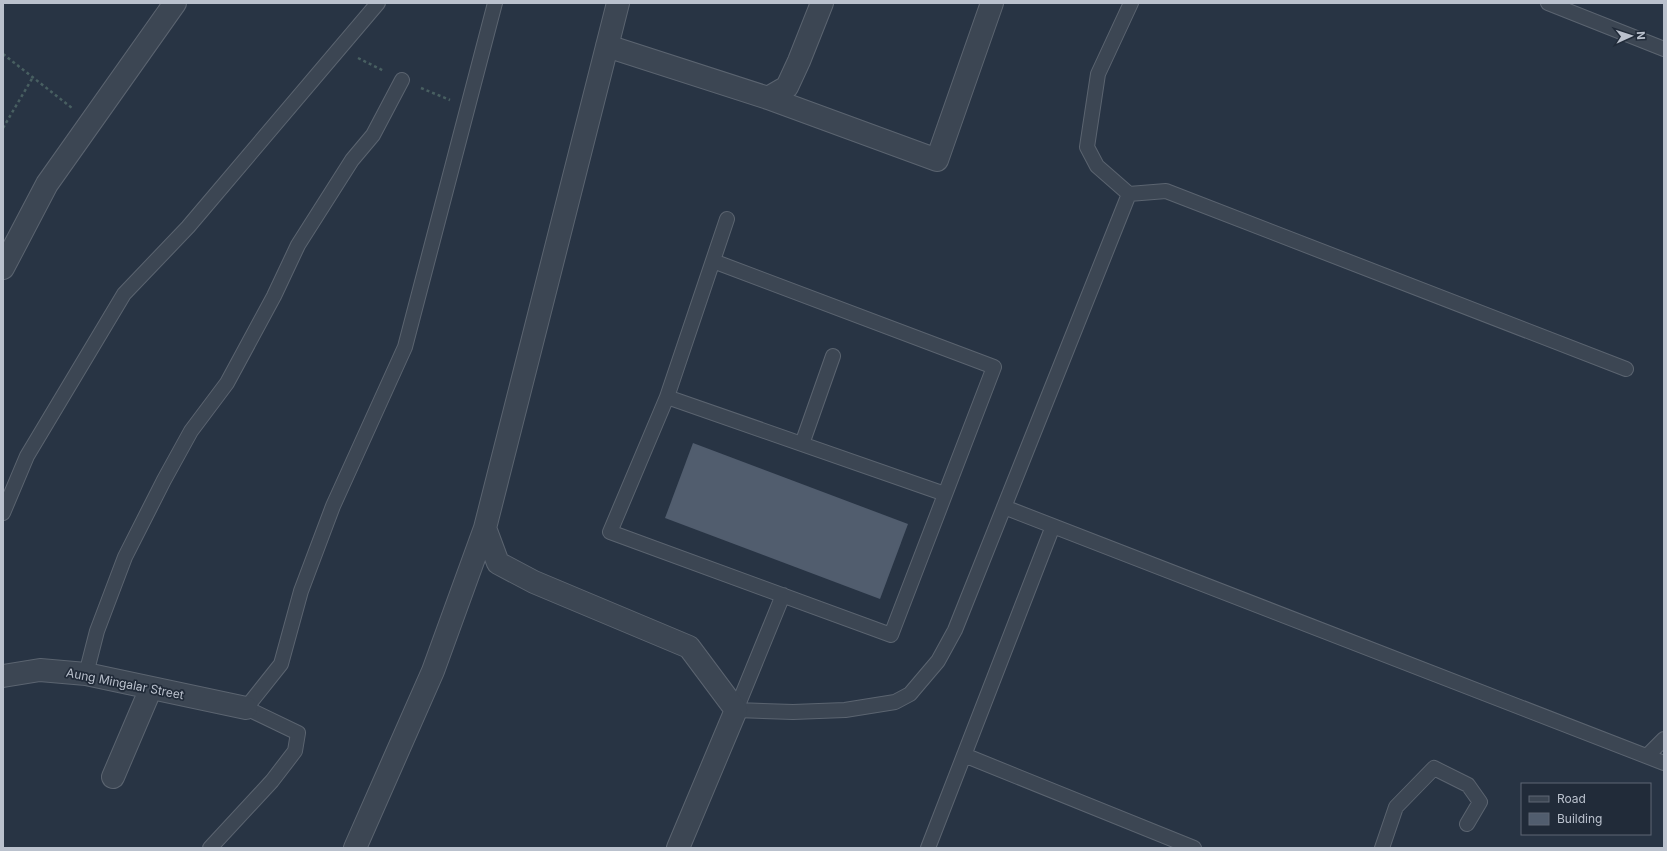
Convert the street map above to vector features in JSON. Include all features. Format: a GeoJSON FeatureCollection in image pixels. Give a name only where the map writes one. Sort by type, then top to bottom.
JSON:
{"type":"FeatureCollection","features":[{"type":"Feature","properties":{"kind":"street"},"geometry":{"type":"LineString","coordinates":[[3,268],[47,184],[175,3]]}},
{"type":"Feature","properties":{"kind":"street"},"geometry":{"type":"LineString","coordinates":[[355,848],[432,671],[485,528],[618,3]]}},
{"type":"Feature","properties":{"kind":"street"},"geometry":{"type":"LineString","coordinates":[[768,98],[787,87],[822,3]]}},
{"type":"Feature","properties":{"kind":"street"},"geometry":{"type":"LineString","coordinates":[[607,46],[768,98],[937,160],[992,3]]}},
{"type":"Feature","properties":{"kind":"street"},"geometry":{"type":"LineString","coordinates":[[485,528],[498,563],[534,582],[689,647],[736,710],[678,848]]}},
{"type":"Feature","properties":{"kind":"street","name":"Aung Mingalar Street"},"geometry":{"type":"LineString","coordinates":[[3,676],[40,670],[86,674],[246,708]]}},
{"type":"Feature","properties":{"kind":"street"},"geometry":{"type":"LineString","coordinates":[[113,777],[151,688]]}},
{"type":"Feature","properties":{"kind":"lane"},"geometry":{"type":"LineString","coordinates":[[3,512],[27,456],[124,294],[188,227],[378,3]]}},
{"type":"Feature","properties":{"kind":"lane"},"geometry":{"type":"LineString","coordinates":[[210,848],[272,781],[294,752],[298,733],[246,708],[281,664],[301,591],[333,506],[405,347],[494,3]]}},
{"type":"Feature","properties":{"kind":"lane"},"geometry":{"type":"LineString","coordinates":[[1131,3],[1098,74],[1087,147],[1097,166],[1129,194],[1166,191],[1626,369]]}},
{"type":"Feature","properties":{"kind":"lane"},"geometry":{"type":"LineString","coordinates":[[1548,3],[1664,49]]}},
{"type":"Feature","properties":{"kind":"lane"},"geometry":{"type":"LineString","coordinates":[[86,674],[97,631],[125,557],[164,480],[191,431],[226,382],[274,296],[298,245],[352,160],[373,135],[402,80]]}},
{"type":"Feature","properties":{"kind":"lane"},"geometry":{"type":"LineString","coordinates":[[783,595],[736,710],[793,712],[845,710],[895,702],[910,694],[938,662],[955,630],[1129,194]]}},
{"type":"Feature","properties":{"kind":"lane"},"geometry":{"type":"LineString","coordinates":[[713,261],[994,367],[891,635],[610,532],[668,397],[713,261],[727,219]]}},
{"type":"Feature","properties":{"kind":"lane"},"geometry":{"type":"LineString","coordinates":[[802,444],[833,356]]}},
{"type":"Feature","properties":{"kind":"lane"},"geometry":{"type":"LineString","coordinates":[[668,397],[945,494]]}},
{"type":"Feature","properties":{"kind":"lane"},"geometry":{"type":"LineString","coordinates":[[1004,507],[1664,762]]}},
{"type":"Feature","properties":{"kind":"lane"},"geometry":{"type":"LineString","coordinates":[[928,848],[1053,526]]}},
{"type":"Feature","properties":{"kind":"lane"},"geometry":{"type":"LineString","coordinates":[[1647,756],[1664,740]]}},
{"type":"Feature","properties":{"kind":"lane"},"geometry":{"type":"LineString","coordinates":[[964,755],[1194,848]]}},
{"type":"Feature","properties":{"kind":"lane"},"geometry":{"type":"LineString","coordinates":[[1382,848],[1396,807],[1434,768],[1468,784],[1480,802],[1467,824]]}},
{"type":"Feature","properties":{"kind":"path"},"geometry":{"type":"LineString","coordinates":[[339,49],[402,80],[467,107]]}},
{"type":"Feature","properties":{"kind":"path"},"geometry":{"type":"LineString","coordinates":[[3,54],[91,123]]}},
{"type":"Feature","properties":{"kind":"path"},"geometry":{"type":"LineString","coordinates":[[3,128],[33,77]]}},
{"type":"Feature","properties":{"kind":"building"},"geometry":{"type":"Polygon","coordinates":[[[693,443],[908,524],[880,599],[665,518],[693,443]]]}}]}
